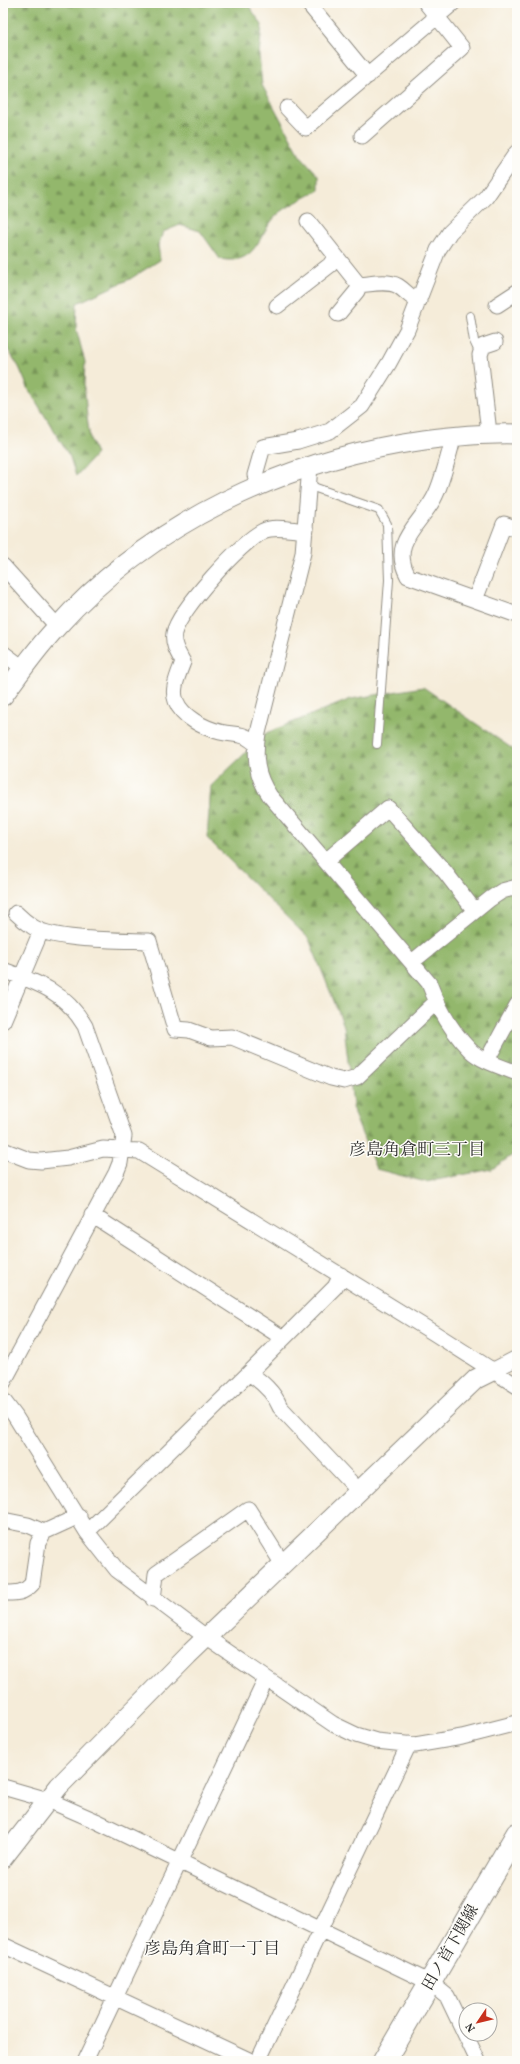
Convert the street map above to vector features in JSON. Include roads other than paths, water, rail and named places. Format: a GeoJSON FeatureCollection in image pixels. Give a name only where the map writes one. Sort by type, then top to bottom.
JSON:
{"type":"FeatureCollection","features":[{"type":"Feature","properties":{"kind":"main road","name":"田ノ首下関線"},"geometry":{"type":"LineString","coordinates":[[384,2061],[517,1834]]}},
{"type":"Feature","properties":{"kind":"street"},"geometry":{"type":"LineString","coordinates":[[308,3],[368,76]]}},
{"type":"Feature","properties":{"kind":"street"},"geometry":{"type":"LineString","coordinates":[[362,136],[462,48],[426,3]]}},
{"type":"Feature","properties":{"kind":"street"},"geometry":{"type":"LineString","coordinates":[[287,108],[306,128],[453,3]]}},
{"type":"Feature","properties":{"kind":"street"},"geometry":{"type":"LineString","coordinates":[[255,475],[263,446],[298,441],[330,431],[362,406],[395,352],[419,301],[427,274],[438,250],[450,232],[486,196],[517,152]]}},
{"type":"Feature","properties":{"kind":"street"},"geometry":{"type":"LineString","coordinates":[[308,221],[359,285]]}},
{"type":"Feature","properties":{"kind":"street"},"geometry":{"type":"LineString","coordinates":[[276,306],[330,265],[336,256]]}},
{"type":"Feature","properties":{"kind":"street"},"geometry":{"type":"LineString","coordinates":[[359,285],[380,283],[393,284],[399,286],[412,299],[419,301]]}},
{"type":"Feature","properties":{"kind":"street"},"geometry":{"type":"LineString","coordinates":[[338,314],[357,291],[359,285]]}},
{"type":"Feature","properties":{"kind":"street"},"geometry":{"type":"LineString","coordinates":[[497,305],[517,292]]}},
{"type":"Feature","properties":{"kind":"street"},"geometry":{"type":"LineString","coordinates":[[488,424],[480,355],[483,346],[495,342]]}},
{"type":"Feature","properties":{"kind":"street"},"geometry":{"type":"LineString","coordinates":[[3,696],[23,668],[57,626],[81,603],[138,554],[177,528],[245,492],[310,474],[364,450],[454,436],[517,434]]}},
{"type":"Feature","properties":{"kind":"street"},"geometry":{"type":"LineString","coordinates":[[454,436],[435,497],[410,530],[405,541],[402,560],[408,576],[517,615]]}},
{"type":"Feature","properties":{"kind":"street"},"geometry":{"type":"LineString","coordinates":[[310,474],[303,553],[255,750],[260,782],[429,983],[436,1002],[470,1050],[487,1060],[517,1073]]}},
{"type":"Feature","properties":{"kind":"street"},"geometry":{"type":"LineString","coordinates":[[475,600],[504,524],[517,528]]}},
{"type":"Feature","properties":{"kind":"street"},"geometry":{"type":"LineString","coordinates":[[256,744],[246,736],[208,729],[192,719],[181,708],[176,701],[175,688],[182,662],[176,650],[174,633],[184,615],[201,591],[248,542],[268,529],[306,530]]}},
{"type":"Feature","properties":{"kind":"street"},"geometry":{"type":"LineString","coordinates":[[3,566],[57,626]]}},
{"type":"Feature","properties":{"kind":"street"},"geometry":{"type":"LineString","coordinates":[[3,653],[23,668]]}},
{"type":"Feature","properties":{"kind":"street"},"geometry":{"type":"LineString","coordinates":[[326,861],[388,808],[445,872],[474,911]]}},
{"type":"Feature","properties":{"kind":"street"},"geometry":{"type":"LineString","coordinates":[[412,962],[474,911],[502,891],[517,886]]}},
{"type":"Feature","properties":{"kind":"street"},"geometry":{"type":"LineString","coordinates":[[16,913],[32,927],[41,931],[86,939],[149,941],[175,1029],[189,1030],[211,1038],[232,1037],[280,1058],[331,1078],[344,1081],[357,1077],[436,1002]]}},
{"type":"Feature","properties":{"kind":"street"},"geometry":{"type":"LineString","coordinates":[[3,1021],[41,931]]}},
{"type":"Feature","properties":{"kind":"street"},"geometry":{"type":"LineString","coordinates":[[3,970],[22,977],[62,997],[78,1013],[85,1026],[124,1136],[123,1149],[116,1173],[92,1215],[3,1384]]}},
{"type":"Feature","properties":{"kind":"street"},"geometry":{"type":"LineString","coordinates":[[487,1060],[515,1012]]}},
{"type":"Feature","properties":{"kind":"street"},"geometry":{"type":"LineString","coordinates":[[3,1150],[29,1160],[41,1161],[68,1158],[103,1149],[139,1151],[157,1160],[517,1386]]}},
{"type":"Feature","properties":{"kind":"street"},"geometry":{"type":"LineString","coordinates":[[92,1215],[283,1338]]}},
{"type":"Feature","properties":{"kind":"street"},"geometry":{"type":"LineString","coordinates":[[87,1532],[335,1287],[341,1275]]}},
{"type":"Feature","properties":{"kind":"street"},"geometry":{"type":"LineString","coordinates":[[3,1858],[48,1800],[206,1637],[282,1563],[476,1379],[517,1358]]}},
{"type":"Feature","properties":{"kind":"street"},"geometry":{"type":"LineString","coordinates":[[249,1373],[260,1380],[277,1398],[280,1407],[358,1490]]}},
{"type":"Feature","properties":{"kind":"street"},"geometry":{"type":"LineString","coordinates":[[3,1400],[15,1416],[79,1516],[87,1532],[117,1570],[153,1599],[206,1637],[333,1724],[356,1735],[393,1744],[410,1744],[437,1742],[517,1723]]}},
{"type":"Feature","properties":{"kind":"street"},"geometry":{"type":"LineString","coordinates":[[153,1599],[156,1574],[248,1509],[282,1563]]}},
{"type":"Feature","properties":{"kind":"street"},"geometry":{"type":"LineString","coordinates":[[3,1593],[18,1593],[27,1589],[32,1584],[38,1543],[44,1532],[79,1516]]}},
{"type":"Feature","properties":{"kind":"street"},"geometry":{"type":"LineString","coordinates":[[3,1520],[28,1525],[44,1532]]}},
{"type":"Feature","properties":{"kind":"street"},"geometry":{"type":"LineString","coordinates":[[85,2061],[266,1679]]}},
{"type":"Feature","properties":{"kind":"street"},"geometry":{"type":"LineString","coordinates":[[258,2061],[410,1744]]}},
{"type":"Feature","properties":{"kind":"street"},"geometry":{"type":"LineString","coordinates":[[3,1787],[48,1800],[96,1821],[431,1983],[448,1996],[478,2061]]}},
{"type":"Feature","properties":{"kind":"street"},"geometry":{"type":"LineString","coordinates":[[3,1945],[251,2061]]}},
{"type":"Feature","properties":{"kind":"lane"},"geometry":{"type":"LineString","coordinates":[[470,316],[474,341],[480,355]]}},
{"type":"Feature","properties":{"kind":"lane"},"geometry":{"type":"LineString","coordinates":[[310,474],[316,488],[379,510],[387,524],[389,580],[377,744]]}},
{"type":"Feature","properties":{"kind":"district","name":"彦島角倉町三丁目"},"geometry":{"type":"Point","coordinates":[417,1150]}},
{"type":"Feature","properties":{"kind":"district","name":"彦島角倉町一丁目"},"geometry":{"type":"Point","coordinates":[212,1949]}}]}
